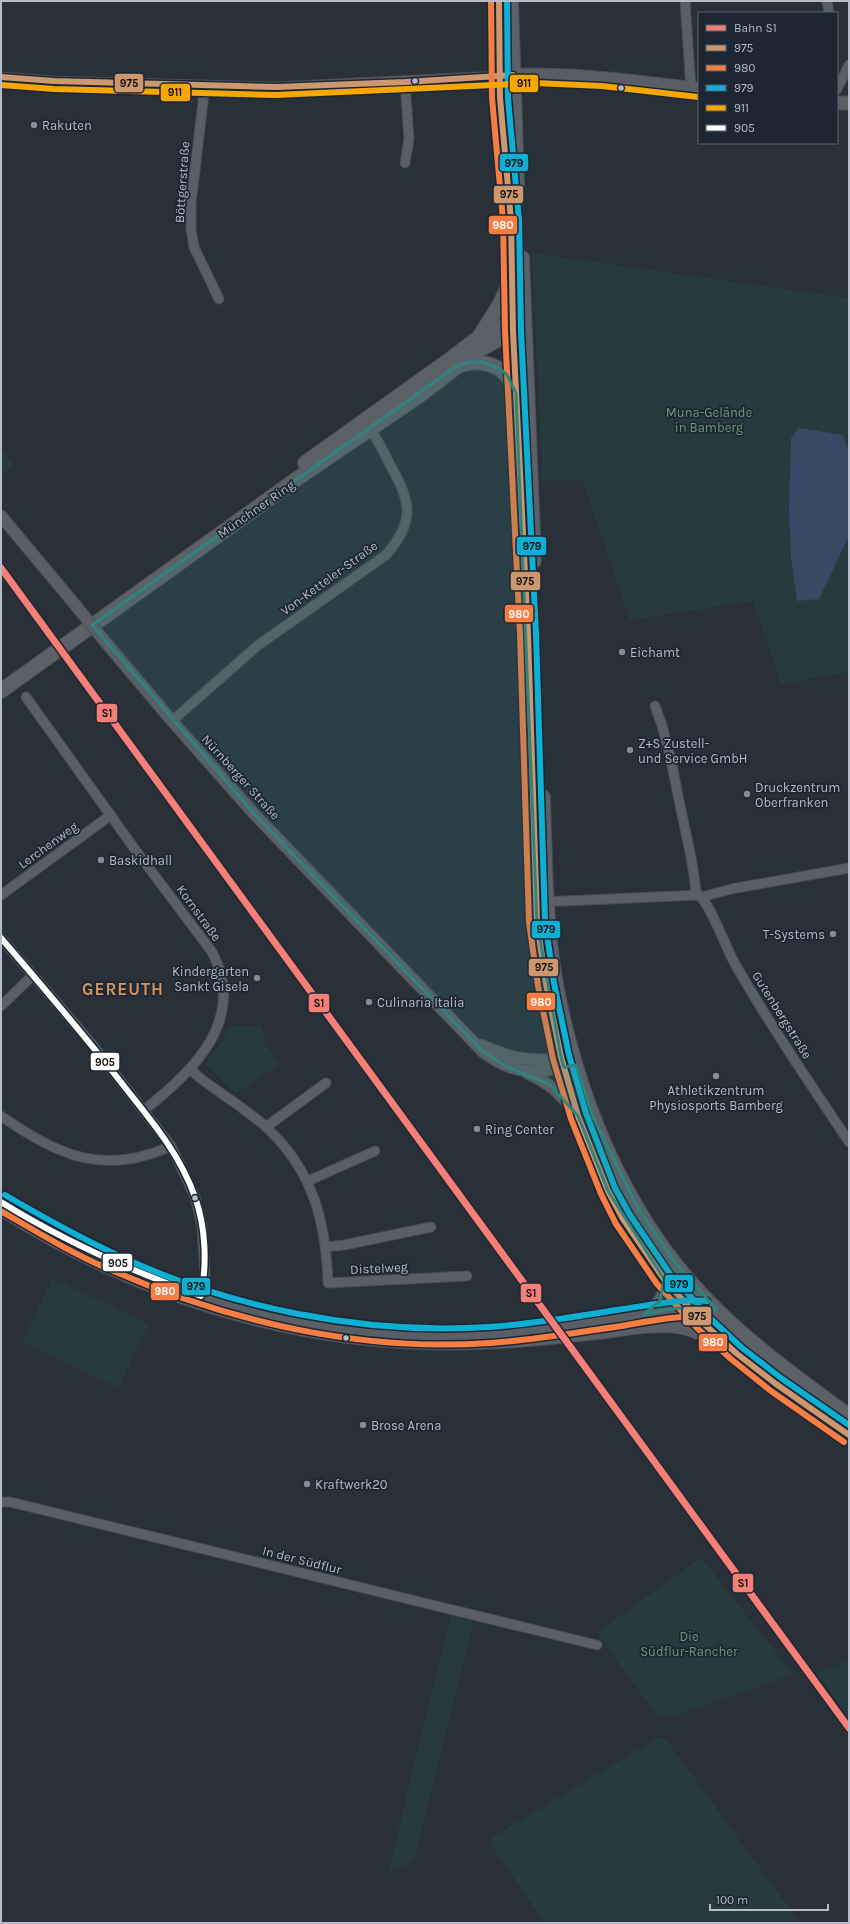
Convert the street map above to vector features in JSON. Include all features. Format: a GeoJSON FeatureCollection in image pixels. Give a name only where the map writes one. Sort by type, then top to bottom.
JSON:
{"type":"FeatureCollection","features":[{"type":"Feature","properties":{"kind":"main road"},"geometry":{"type":"LineString","coordinates":[[499,1],[518,197],[526,342],[542,902]]}},
{"type":"Feature","properties":{"kind":"main road"},"geometry":{"type":"LineString","coordinates":[[511,1],[502,125],[512,220],[513,331],[542,902],[578,1116],[608,1191],[626,1224],[664,1279],[703,1323],[736,1353],[776,1384],[849,1435]]}},
{"type":"Feature","properties":{"kind":"main road"},"geometry":{"type":"LineString","coordinates":[[506,76],[603,78],[695,88]]}},
{"type":"Feature","properties":{"kind":"main road"},"geometry":{"type":"LineString","coordinates":[[838,103],[849,104]]}},
{"type":"Feature","properties":{"kind":"main road"},"geometry":{"type":"LineString","coordinates":[[479,337],[501,302],[513,269]]}},
{"type":"Feature","properties":{"kind":"main road"},"geometry":{"type":"LineString","coordinates":[[513,331],[520,322],[524,313]]}},
{"type":"Feature","properties":{"kind":"main road"},"geometry":{"type":"LineString","coordinates":[[479,337],[498,327],[505,327],[513,331],[526,342]]}},
{"type":"Feature","properties":{"kind":"main road","name":"Münchner Ring"},"geometry":{"type":"LineString","coordinates":[[1,679],[367,425],[479,350],[513,331]]}},
{"type":"Feature","properties":{"kind":"main road","name":"Münchner Ring"},"geometry":{"type":"LineString","coordinates":[[1,691],[298,478],[479,337]]}},
{"type":"Feature","properties":{"kind":"main road"},"geometry":{"type":"LineString","coordinates":[[458,365],[470,362],[483,362],[500,369],[507,375],[516,394]]}},
{"type":"Feature","properties":{"kind":"main road"},"geometry":{"type":"LineString","coordinates":[[568,1061],[623,1182],[655,1235],[690,1281],[717,1310],[761,1350],[849,1416]]}},
{"type":"Feature","properties":{"kind":"street"},"geometry":{"type":"LineString","coordinates":[[685,1],[695,88]]}},
{"type":"Feature","properties":{"kind":"street"},"geometry":{"type":"LineString","coordinates":[[827,1],[829,12]]}},
{"type":"Feature","properties":{"kind":"street"},"geometry":{"type":"LineString","coordinates":[[838,87],[849,66]]}},
{"type":"Feature","properties":{"kind":"street"},"geometry":{"type":"LineString","coordinates":[[1,77],[54,81],[276,87],[506,76]]}},
{"type":"Feature","properties":{"kind":"street"},"geometry":{"type":"LineString","coordinates":[[405,82],[409,139],[405,163]]}},
{"type":"Feature","properties":{"kind":"street","name":"Böttgerstraße"},"geometry":{"type":"LineString","coordinates":[[205,85],[191,204],[192,229],[194,247],[219,299]]}},
{"type":"Feature","properties":{"kind":"street","name":"Von-Ketteler-Straße"},"geometry":{"type":"LineString","coordinates":[[172,721],[257,646],[386,555],[397,542],[404,528],[407,512],[406,499],[401,484],[367,425]]}},
{"type":"Feature","properties":{"kind":"street","name":"Nürnberger Straße"},"geometry":{"type":"LineString","coordinates":[[1,516],[172,721],[255,815],[474,1043],[494,1060],[508,1067],[526,1072],[568,1061]]}},
{"type":"Feature","properties":{"kind":"street","name":"Kornstraße"},"geometry":{"type":"LineString","coordinates":[[26,697],[207,946],[219,968],[223,986],[222,1016],[218,1029],[210,1044],[190,1069],[169,1091],[144,1110]]}},
{"type":"Feature","properties":{"kind":"street","name":"Gutenbergstraße"},"geometry":{"type":"LineString","coordinates":[[655,706],[672,759],[699,896],[709,908],[722,938],[748,987],[849,1142]]}},
{"type":"Feature","properties":{"kind":"street","name":"Lerchenweg"},"geometry":{"type":"LineString","coordinates":[[1,895],[111,815]]}},
{"type":"Feature","properties":{"kind":"street"},"geometry":{"type":"LineString","coordinates":[[542,902],[699,896],[849,868]]}},
{"type":"Feature","properties":{"kind":"street"},"geometry":{"type":"LineString","coordinates":[[1,938],[91,1043],[171,1146],[195,1198],[202,1226],[206,1274],[201,1296]]}},
{"type":"Feature","properties":{"kind":"street"},"geometry":{"type":"LineString","coordinates":[[1,1006],[32,976]]}},
{"type":"Feature","properties":{"kind":"street","name":"Nürnberger Straße"},"geometry":{"type":"LineString","coordinates":[[474,1043],[516,1058],[568,1061]]}},
{"type":"Feature","properties":{"kind":"street","name":"Distelweg"},"geometry":{"type":"LineString","coordinates":[[190,1069],[266,1127],[292,1157],[308,1181],[319,1213],[326,1247],[328,1283],[467,1276]]}},
{"type":"Feature","properties":{"kind":"street"},"geometry":{"type":"LineString","coordinates":[[526,1072],[550,1085],[564,1098],[578,1116]]}},
{"type":"Feature","properties":{"kind":"street"},"geometry":{"type":"LineString","coordinates":[[266,1127],[326,1083]]}},
{"type":"Feature","properties":{"kind":"street"},"geometry":{"type":"LineString","coordinates":[[1,1116],[41,1142],[64,1153],[83,1159],[102,1161],[121,1160],[142,1156],[171,1146]]}},
{"type":"Feature","properties":{"kind":"street"},"geometry":{"type":"LineString","coordinates":[[308,1181],[375,1151]]}},
{"type":"Feature","properties":{"kind":"street"},"geometry":{"type":"LineString","coordinates":[[1,1202],[49,1230],[149,1278],[201,1296],[257,1312],[362,1331],[432,1336],[487,1335],[522,1332],[678,1308],[717,1310]]}},
{"type":"Feature","properties":{"kind":"street"},"geometry":{"type":"LineString","coordinates":[[1,1210],[70,1250],[145,1285],[226,1312],[312,1332],[368,1340],[457,1344],[570,1337],[661,1327],[684,1329],[736,1353]]}},
{"type":"Feature","properties":{"kind":"street","name":"Distelweg"},"geometry":{"type":"LineString","coordinates":[[326,1247],[344,1245],[431,1227]]}},
{"type":"Feature","properties":{"kind":"street"},"geometry":{"type":"LineString","coordinates":[[644,1314],[660,1301],[664,1290],[664,1279]]}},
{"type":"Feature","properties":{"kind":"street"},"geometry":{"type":"LineString","coordinates":[[661,1327],[683,1318],[690,1308],[692,1295],[690,1281]]}},
{"type":"Feature","properties":{"kind":"street","name":"In der Südflur"},"geometry":{"type":"LineString","coordinates":[[1,1502],[10,1502],[96,1522],[597,1645]]}},
{"type":"Feature","properties":{"kind":"highlighted area"},"geometry":{"type":"Polygon","coordinates":[[[470,362],[483,362],[500,369],[507,375],[516,393],[537,922],[561,1057],[564,1067],[576,1065],[593,1117],[637,1206],[674,1261],[717,1310],[678,1308],[644,1314],[660,1301],[664,1279],[608,1191],[578,1116],[550,1085],[507,1067],[483,1052],[255,815],[92,625],[458,365],[470,362]]]}},
{"type":"Feature","properties":{"kind":"green space","name":"Muna-Gelände in Bamberg"},"geometry":{"type":"Polygon","coordinates":[[[532,253],[849,298],[849,672],[781,684],[753,601],[630,620],[582,479],[542,480],[532,253]]]}},
{"type":"Feature","properties":{"kind":"green space"},"geometry":{"type":"Polygon","coordinates":[[[1,449],[14,465],[1,476],[1,449]]]}},
{"type":"Feature","properties":{"kind":"green space"},"geometry":{"type":"Polygon","coordinates":[[[230,1026],[262,1026],[264,1037],[268,1046],[280,1064],[236,1094],[205,1064],[223,1040],[230,1026]]]}},
{"type":"Feature","properties":{"kind":"green space"},"geometry":{"type":"Polygon","coordinates":[[[53,1278],[149,1324],[118,1388],[22,1342],[53,1278]]]}},
{"type":"Feature","properties":{"kind":"green space","name":"Die Südflur-Rancher"},"geometry":{"type":"Polygon","coordinates":[[[701,1557],[793,1674],[673,1717],[658,1717],[597,1633],[701,1557]]]}},
{"type":"Feature","properties":{"kind":"green space"},"geometry":{"type":"Polygon","coordinates":[[[451,1615],[473,1621],[414,1861],[388,1873],[451,1615]]]}},
{"type":"Feature","properties":{"kind":"green space"},"geometry":{"type":"Polygon","coordinates":[[[849,1661],[849,1719],[816,1673],[849,1661]]]}},
{"type":"Feature","properties":{"kind":"green space"},"geometry":{"type":"Polygon","coordinates":[[[662,1737],[666,1739],[800,1923],[545,1923],[491,1845],[491,1838],[656,1739],[662,1737]]]}},
{"type":"Feature","properties":{"kind":"water"},"geometry":{"type":"Polygon","coordinates":[[[799,428],[843,435],[849,453],[849,526],[848,538],[819,599],[797,601],[791,558],[789,507],[791,438],[799,428]]]}},
{"type":"Feature","properties":{"kind":"rail line","name":"S1"},"geometry":{"type":"LineString","coordinates":[[1,568],[849,1728]]}},
{"type":"Feature","properties":{"kind":"transit line","name":"980"},"geometry":{"type":"LineString","coordinates":[[491,1],[492,98],[503,220],[505,331],[520,634],[529,922],[538,986],[553,1059],[571,1119],[601,1194],[616,1224],[657,1284],[697,1328],[731,1359],[771,1391],[844,1442]]}},
{"type":"Feature","properties":{"kind":"transit line","name":"975"},"geometry":{"type":"LineString","coordinates":[[499,1],[500,98],[511,220],[513,331],[528,634],[537,922],[546,984],[561,1057],[578,1116],[608,1191],[623,1219],[664,1279],[703,1323],[736,1353],[776,1384],[849,1435]]}},
{"type":"Feature","properties":{"kind":"transit line","name":"979"},"geometry":{"type":"LineString","coordinates":[[507,1],[508,98],[519,220],[521,331],[536,634],[545,921],[554,983],[569,1055],[586,1113],[615,1188],[630,1215],[670,1274],[709,1317],[741,1347],[781,1378],[849,1425]]}},
{"type":"Feature","properties":{"kind":"transit line","name":"975"},"geometry":{"type":"LineString","coordinates":[[1,77],[54,81],[276,87],[405,82],[513,75]]}},
{"type":"Feature","properties":{"kind":"transit line","name":"911"},"geometry":{"type":"LineString","coordinates":[[1,85],[54,89],[276,95],[535,83],[602,86],[698,97]]}},
{"type":"Feature","properties":{"kind":"transit line","name":"905"},"geometry":{"type":"LineString","coordinates":[[1,938],[112,1071],[166,1140],[182,1167],[199,1209],[203,1234],[205,1259],[201,1296],[124,1266],[98,1254],[49,1230],[1,1202]]}},
{"type":"Feature","properties":{"kind":"transit line","name":"979"},"geometry":{"type":"LineString","coordinates":[[5,1195],[87,1240],[159,1273],[250,1303],[297,1314],[345,1322],[393,1327],[489,1327],[539,1322],[665,1303],[707,1301]]}},
{"type":"Feature","properties":{"kind":"transit line","name":"980"},"geometry":{"type":"LineString","coordinates":[[1,1211],[83,1257],[156,1288],[202,1305],[249,1318],[344,1338],[393,1343],[441,1345],[490,1343],[556,1336],[664,1319],[705,1317]]}},
{"type":"Feature","properties":{"kind":"place","name":"Rakuten"},"geometry":{"type":"Point","coordinates":[34,125]}},
{"type":"Feature","properties":{"kind":"place","name":"Eichamt"},"geometry":{"type":"Point","coordinates":[622,652]}},
{"type":"Feature","properties":{"kind":"place","name":"Z+S Zustell- und Service GmbH"},"geometry":{"type":"Point","coordinates":[630,750]}},
{"type":"Feature","properties":{"kind":"place","name":"Druckzentrum Oberfranken"},"geometry":{"type":"Point","coordinates":[747,794]}},
{"type":"Feature","properties":{"kind":"place","name":"Baskidhall"},"geometry":{"type":"Point","coordinates":[101,860]}},
{"type":"Feature","properties":{"kind":"place","name":"T-Systems"},"geometry":{"type":"Point","coordinates":[833,934]}},
{"type":"Feature","properties":{"kind":"place","name":"Kindergarten Sankt Gisela"},"geometry":{"type":"Point","coordinates":[257,978]}},
{"type":"Feature","properties":{"kind":"place","name":"Culinaria Italia"},"geometry":{"type":"Point","coordinates":[369,1002]}},
{"type":"Feature","properties":{"kind":"place","name":"Athletikzentrum Physiosports Bamberg"},"geometry":{"type":"Point","coordinates":[716,1076]}},
{"type":"Feature","properties":{"kind":"place","name":"Ring Center"},"geometry":{"type":"Point","coordinates":[477,1129]}},
{"type":"Feature","properties":{"kind":"place","name":"Brose Arena"},"geometry":{"type":"Point","coordinates":[363,1425]}},
{"type":"Feature","properties":{"kind":"place","name":"Kraftwerk20"},"geometry":{"type":"Point","coordinates":[307,1484]}},
{"type":"Feature","properties":{"kind":"district","name":"GEREUTH"},"geometry":{"type":"Point","coordinates":[123,989]}}]}
